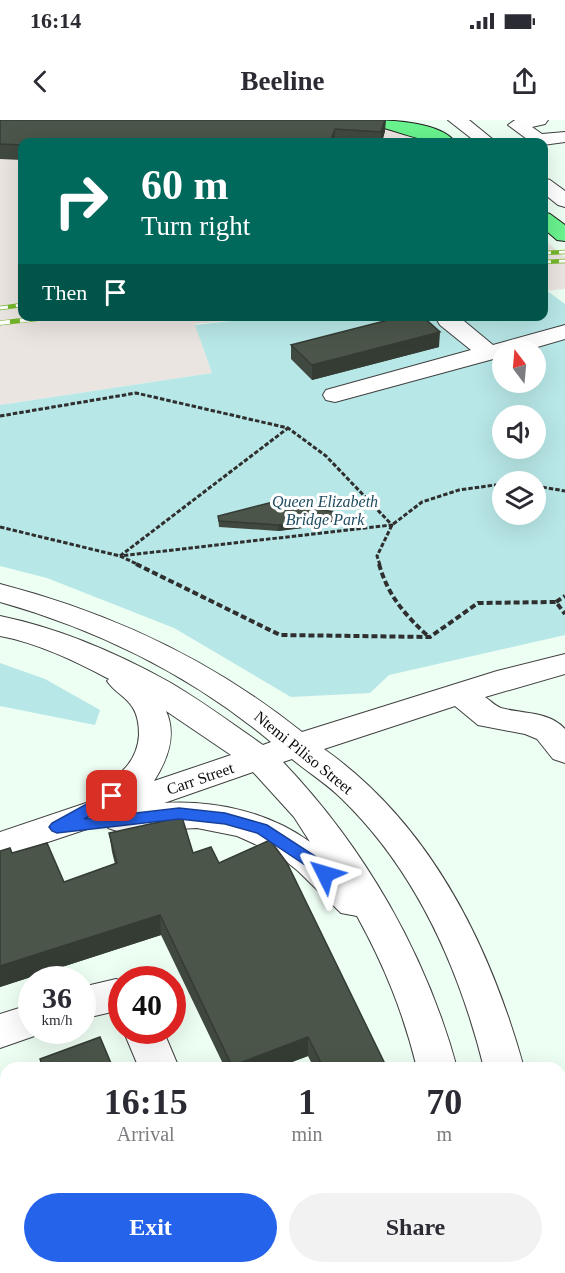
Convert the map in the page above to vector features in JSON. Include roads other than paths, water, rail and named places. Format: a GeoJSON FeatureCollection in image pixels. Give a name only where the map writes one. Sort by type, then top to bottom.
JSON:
{"type":"FeatureCollection","features":[{"type":"Feature","properties":{"kind":"main road"},"geometry":{"type":"LineString","coordinates":[[377,120],[437,138]]}},
{"type":"Feature","properties":{"kind":"main road"},"geometry":{"type":"LineString","coordinates":[[548,222],[565,235]]}},
{"type":"Feature","properties":{"kind":"street"},"geometry":{"type":"LineString","coordinates":[[457,120],[482,138]]}},
{"type":"Feature","properties":{"kind":"street"},"geometry":{"type":"LineString","coordinates":[[536,138],[517,125],[539,120]]}},
{"type":"Feature","properties":{"kind":"street"},"geometry":{"type":"LineString","coordinates":[[548,139],[565,137]]}},
{"type":"Feature","properties":{"kind":"street"},"geometry":{"type":"LineString","coordinates":[[548,177],[565,201]]}},
{"type":"Feature","properties":{"kind":"street"},"geometry":{"type":"LineString","coordinates":[[449,321],[489,353]]}},
{"type":"Feature","properties":{"kind":"street"},"geometry":{"type":"LineString","coordinates":[[335,394],[565,332]]}},
{"type":"Feature","properties":{"kind":"street","name":"Ntemi Piliso Street"},"geometry":{"type":"LineString","coordinates":[[0,592],[42,603],[132,639],[180,664],[248,707],[344,781],[382,822],[419,868],[465,952],[493,1022],[503,1062]]}},
{"type":"Feature","properties":{"kind":"street","name":"Ntemi Piliso Street"},"geometry":{"type":"LineString","coordinates":[[0,626],[20,630],[90,656],[160,691],[259,758],[306,808],[362,891],[401,961],[425,1022],[435,1062]]}},
{"type":"Feature","properties":{"kind":"street"},"geometry":{"type":"LineString","coordinates":[[57,827],[131,785],[147,766],[154,747],[154,728],[150,708],[135,690],[90,656]]}},
{"type":"Feature","properties":{"kind":"street","name":"Carr Street"},"geometry":{"type":"LineString","coordinates":[[0,845],[460,693],[565,664]]}},
{"type":"Feature","properties":{"kind":"street"},"geometry":{"type":"LineString","coordinates":[[460,693],[489,717],[531,724],[548,730],[565,751]]}},
{"type":"Feature","properties":{"kind":"street"},"geometry":{"type":"LineString","coordinates":[[57,827],[179,813],[225,818],[262,829],[310,861],[383,930]]}},
{"type":"Feature","properties":{"kind":"street"},"geometry":{"type":"LineString","coordinates":[[0,1031],[18,1025]]}},
{"type":"Feature","properties":{"kind":"street"},"geometry":{"type":"LineString","coordinates":[[149,1044],[156,1062]]}},
{"type":"Feature","properties":{"kind":"railway"},"geometry":{"type":"LineString","coordinates":[[548,253],[565,252]]}},
{"type":"Feature","properties":{"kind":"railway"},"geometry":{"type":"LineString","coordinates":[[548,262],[565,261]]}},
{"type":"Feature","properties":{"kind":"railway"},"geometry":{"type":"LineString","coordinates":[[0,308],[18,306]]}},
{"type":"Feature","properties":{"kind":"railway"},"geometry":{"type":"LineString","coordinates":[[0,323],[18,321]]}},
{"type":"Feature","properties":{"kind":"park label","name":"Queen Elizabeth Bridge Park"},"geometry":{"type":"Point","coordinates":[325,510]}}]}
